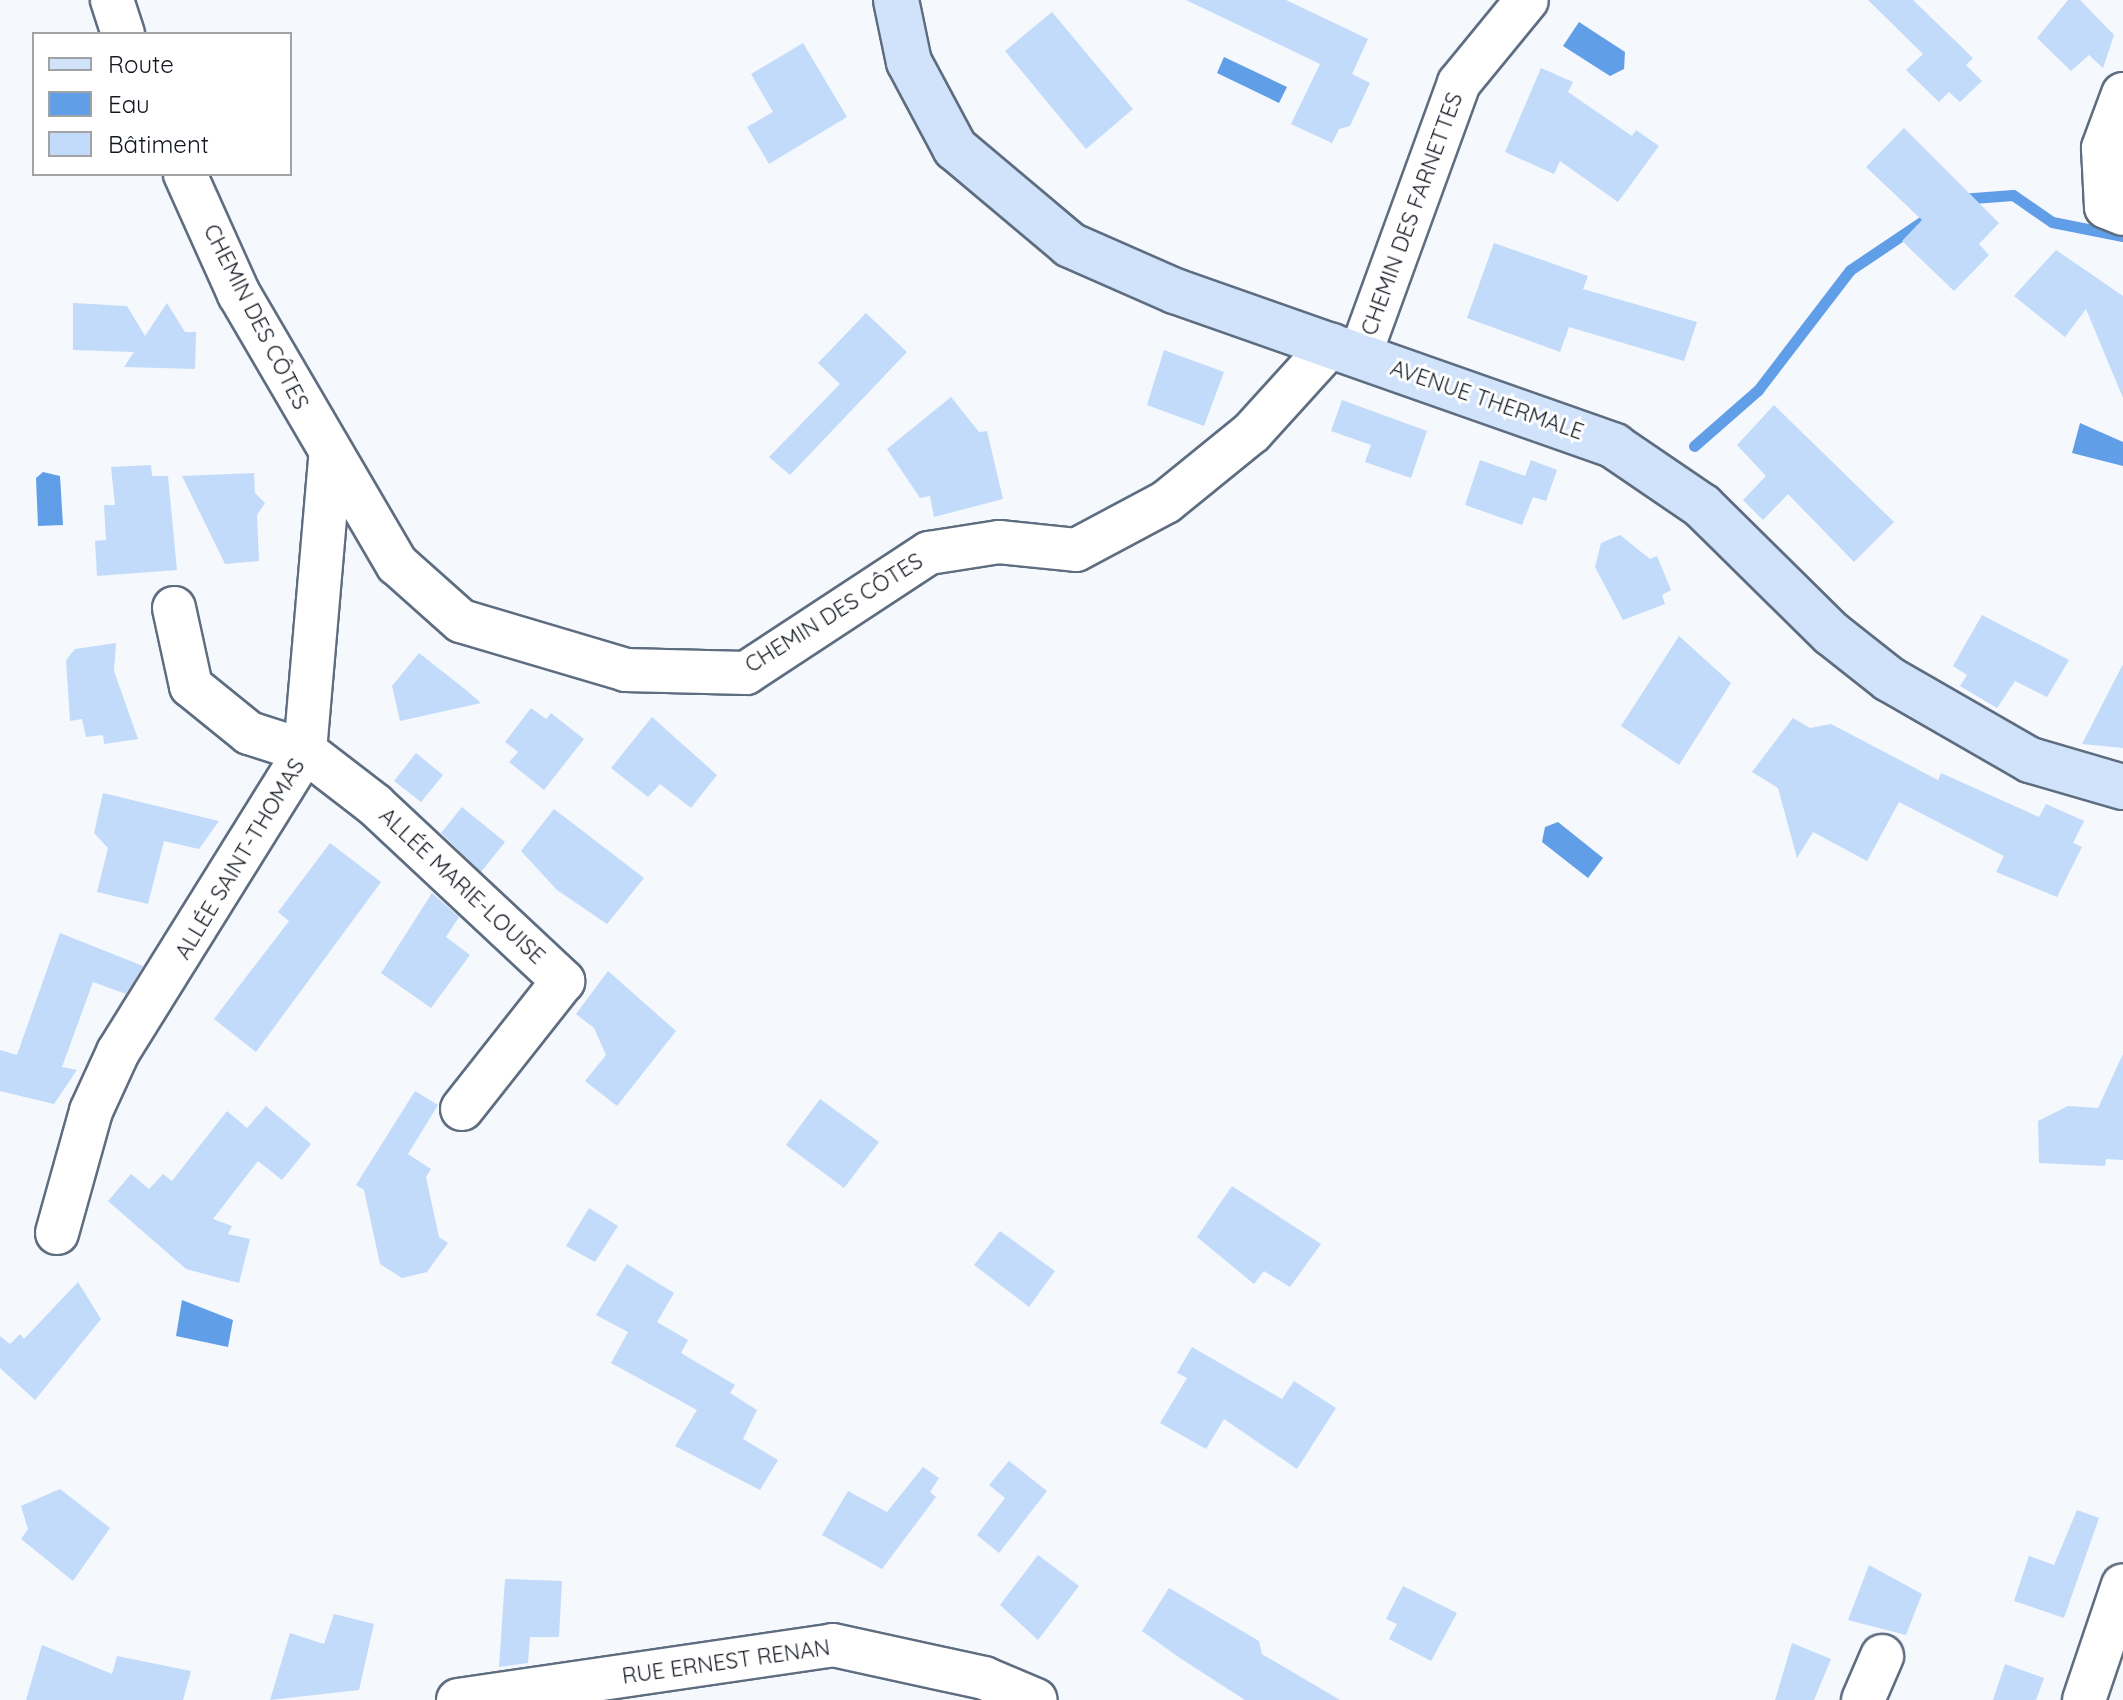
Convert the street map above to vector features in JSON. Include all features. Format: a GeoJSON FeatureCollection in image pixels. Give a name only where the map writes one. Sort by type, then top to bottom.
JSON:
{"type":"FeatureCollection","features":[{"type":"Feature","properties":{"kind":"main road","name":"AVENUE THERMALE"},"geometry":{"type":"LineString","coordinates":[[896,0],[909,62],[938,123],[1012,203],[1070,245],[1121,270],[1643,461],[1702,506],[1889,679],[2030,760],[2123,787]]}},
{"type":"Feature","properties":{"kind":"street"},"geometry":{"type":"LineString","coordinates":[[112,0],[122,32]]}},
{"type":"Feature","properties":{"kind":"street","name":"CHEMIN DES FARNETTES"},"geometry":{"type":"LineString","coordinates":[[1345,350],[1459,83],[1527,0]]}},
{"type":"Feature","properties":{"kind":"street"},"geometry":{"type":"LineString","coordinates":[[2123,94],[2103,148],[2106,207],[2123,214]]}},
{"type":"Feature","properties":{"kind":"street","name":"CHEMIN DES CÔTES"},"geometry":{"type":"LineString","coordinates":[[186,176],[239,294],[330,458],[397,564],[461,621],[626,670],[746,673],[929,553],[999,542],[1076,550],[1166,502],[1345,350]]}},
{"type":"Feature","properties":{"kind":"street","name":"ALLÉE SAINT-THOMAS"},"geometry":{"type":"LineString","coordinates":[[57,1233],[91,1111],[118,1052],[305,751],[330,458]]}},
{"type":"Feature","properties":{"kind":"street"},"geometry":{"type":"LineString","coordinates":[[174,608],[191,686],[249,733],[305,751]]}},
{"type":"Feature","properties":{"kind":"street","name":"ALLÉE MARIE-LOUISE"},"geometry":{"type":"LineString","coordinates":[[305,751],[375,805],[563,981],[462,1109]]}},
{"type":"Feature","properties":{"kind":"street"},"geometry":{"type":"LineString","coordinates":[[2084,1700],[2123,1585]]}},
{"type":"Feature","properties":{"kind":"street","name":"RUE ERNEST RENAN"},"geometry":{"type":"LineString","coordinates":[[458,1700],[833,1645],[968,1674],[1036,1700]]}},
{"type":"Feature","properties":{"kind":"street"},"geometry":{"type":"LineString","coordinates":[[1863,1700],[1882,1656]]}},
{"type":"Feature","properties":{"kind":"water"},"geometry":{"type":"Polygon","coordinates":[[[1579,22],[1625,52],[1624,69],[1610,76],[1563,46],[1579,22]]]}},
{"type":"Feature","properties":{"kind":"water"},"geometry":{"type":"Polygon","coordinates":[[[1224,57],[1287,87],[1279,103],[1217,73],[1224,57]]]}},
{"type":"Feature","properties":{"kind":"water"},"geometry":{"type":"Polygon","coordinates":[[[2080,423],[2123,442],[2123,466],[2072,453],[2080,423]]]}},
{"type":"Feature","properties":{"kind":"water"},"geometry":{"type":"Polygon","coordinates":[[[43,472],[60,476],[63,525],[38,526],[36,478],[43,472]]]}},
{"type":"Feature","properties":{"kind":"water"},"geometry":{"type":"Polygon","coordinates":[[[1558,822],[1603,858],[1588,878],[1542,842],[1545,827],[1558,822]]]}},
{"type":"Feature","properties":{"kind":"water"},"geometry":{"type":"Polygon","coordinates":[[[182,1300],[233,1320],[228,1347],[176,1336],[182,1300]]]}},
{"type":"Feature","properties":{"kind":"building"},"geometry":{"type":"Polygon","coordinates":[[[1186,0],[1286,0],[1368,39],[1352,74],[1370,83],[1350,126],[1339,129],[1332,143],[1291,124],[1320,64],[1186,0]]]}},
{"type":"Feature","properties":{"kind":"building"},"geometry":{"type":"Polygon","coordinates":[[[1868,0],[1913,0],[1973,58],[1966,65],[1982,81],[1960,102],[1949,92],[1939,102],[1906,70],[1923,54],[1868,0]]]}},
{"type":"Feature","properties":{"kind":"building"},"geometry":{"type":"Polygon","coordinates":[[[2068,0],[2080,0],[2114,35],[2103,68],[2089,55],[2071,71],[2037,38],[2068,0]]]}},
{"type":"Feature","properties":{"kind":"building"},"geometry":{"type":"Polygon","coordinates":[[[1052,12],[1133,109],[1086,149],[1005,51],[1052,12]]]}},
{"type":"Feature","properties":{"kind":"building"},"geometry":{"type":"Polygon","coordinates":[[[803,43],[847,117],[769,164],[747,127],[773,112],[751,74],[803,43]]]}},
{"type":"Feature","properties":{"kind":"building"},"geometry":{"type":"Polygon","coordinates":[[[1541,68],[1573,82],[1568,92],[1632,136],[1636,130],[1659,146],[1618,202],[1560,161],[1554,174],[1505,152],[1541,68]]]}},
{"type":"Feature","properties":{"kind":"building"},"geometry":{"type":"Polygon","coordinates":[[[1904,128],[1999,223],[1979,244],[1989,255],[1954,291],[1902,241],[1922,220],[1866,167],[1904,128]]]}},
{"type":"Feature","properties":{"kind":"building"},"geometry":{"type":"Polygon","coordinates":[[[1494,243],[1588,276],[1583,289],[1697,322],[1684,361],[1569,327],[1560,352],[1467,318],[1494,243]]]}},
{"type":"Feature","properties":{"kind":"building"},"geometry":{"type":"Polygon","coordinates":[[[2056,250],[2123,296],[2123,398],[2086,309],[2065,337],[2014,296],[2056,250]]]}},
{"type":"Feature","properties":{"kind":"building"},"geometry":{"type":"Polygon","coordinates":[[[73,303],[127,306],[145,336],[167,303],[185,332],[196,332],[195,369],[124,367],[134,352],[73,350],[73,303]]]}},
{"type":"Feature","properties":{"kind":"building"},"geometry":{"type":"Polygon","coordinates":[[[866,313],[907,352],[790,475],[769,457],[840,384],[818,363],[866,313]]]}},
{"type":"Feature","properties":{"kind":"building"},"geometry":{"type":"Polygon","coordinates":[[[1164,350],[1224,372],[1204,426],[1147,405],[1164,350]]]}},
{"type":"Feature","properties":{"kind":"building"},"geometry":{"type":"Polygon","coordinates":[[[951,397],[979,432],[987,431],[1003,499],[934,517],[930,496],[920,498],[887,449],[951,397]]]}},
{"type":"Feature","properties":{"kind":"building"},"geometry":{"type":"Polygon","coordinates":[[[1342,400],[1427,431],[1411,478],[1365,462],[1371,445],[1331,431],[1342,400]]]}},
{"type":"Feature","properties":{"kind":"building"},"geometry":{"type":"Polygon","coordinates":[[[1774,405],[1894,522],[1854,562],[1788,494],[1763,520],[1743,500],[1766,476],[1737,445],[1774,405]]]}},
{"type":"Feature","properties":{"kind":"building"},"geometry":{"type":"Polygon","coordinates":[[[1480,460],[1525,476],[1531,460],[1557,470],[1546,501],[1533,497],[1522,525],[1465,505],[1480,460]]]}},
{"type":"Feature","properties":{"kind":"building"},"geometry":{"type":"Polygon","coordinates":[[[151,465],[152,476],[168,476],[177,570],[97,576],[95,541],[106,540],[104,505],[115,505],[111,467],[151,465]]]}},
{"type":"Feature","properties":{"kind":"building"},"geometry":{"type":"Polygon","coordinates":[[[254,473],[255,493],[265,503],[257,515],[259,561],[225,564],[182,476],[254,473]]]}},
{"type":"Feature","properties":{"kind":"building"},"geometry":{"type":"Polygon","coordinates":[[[1620,535],[1650,559],[1657,556],[1671,590],[1662,595],[1665,604],[1623,620],[1595,567],[1601,543],[1620,535]]]}},
{"type":"Feature","properties":{"kind":"building"},"geometry":{"type":"Polygon","coordinates":[[[1982,615],[2069,660],[2047,697],[2015,681],[1997,708],[1960,686],[1967,675],[1953,666],[1982,615]]]}},
{"type":"Feature","properties":{"kind":"building"},"geometry":{"type":"Polygon","coordinates":[[[1679,636],[1731,683],[1679,765],[1621,726],[1679,636]]]}},
{"type":"Feature","properties":{"kind":"building"},"geometry":{"type":"Polygon","coordinates":[[[116,643],[114,671],[138,739],[104,744],[103,735],[86,737],[82,719],[70,721],[66,660],[75,649],[116,643]]]}},
{"type":"Feature","properties":{"kind":"building"},"geometry":{"type":"Polygon","coordinates":[[[419,653],[481,703],[400,721],[392,686],[419,653]]]}},
{"type":"Feature","properties":{"kind":"building"},"geometry":{"type":"Polygon","coordinates":[[[2123,664],[2123,748],[2082,744],[2123,664]]]}},
{"type":"Feature","properties":{"kind":"building"},"geometry":{"type":"Polygon","coordinates":[[[531,708],[546,719],[551,713],[584,739],[544,790],[509,762],[518,752],[505,742],[531,708]]]}},
{"type":"Feature","properties":{"kind":"building"},"geometry":{"type":"Polygon","coordinates":[[[652,717],[717,775],[691,808],[660,784],[648,797],[611,768],[652,717]]]}},
{"type":"Feature","properties":{"kind":"building"},"geometry":{"type":"Polygon","coordinates":[[[1793,718],[1810,728],[1831,724],[1938,780],[1941,773],[2039,817],[2046,804],[2084,821],[2073,843],[2082,847],[2057,897],[1996,872],[2004,856],[1899,802],[1867,861],[1813,832],[1797,858],[1778,788],[1752,772],[1793,718]]]}},
{"type":"Feature","properties":{"kind":"building"},"geometry":{"type":"Polygon","coordinates":[[[416,753],[443,775],[421,802],[394,781],[416,753]]]}},
{"type":"Feature","properties":{"kind":"building"},"geometry":{"type":"Polygon","coordinates":[[[103,793],[219,821],[199,849],[164,841],[148,904],[97,892],[108,848],[94,833],[103,793]]]}},
{"type":"Feature","properties":{"kind":"building"},"geometry":{"type":"Polygon","coordinates":[[[462,807],[505,842],[481,872],[441,833],[462,807]]]}},
{"type":"Feature","properties":{"kind":"building"},"geometry":{"type":"Polygon","coordinates":[[[554,809],[644,878],[607,924],[557,890],[521,851],[554,809]]]}},
{"type":"Feature","properties":{"kind":"building"},"geometry":{"type":"Polygon","coordinates":[[[330,843],[381,882],[256,1052],[214,1019],[289,921],[278,912],[330,843]]]}},
{"type":"Feature","properties":{"kind":"building"},"geometry":{"type":"Polygon","coordinates":[[[432,893],[459,917],[446,937],[470,955],[431,1008],[381,973],[432,893]]]}},
{"type":"Feature","properties":{"kind":"building"},"geometry":{"type":"Polygon","coordinates":[[[60,933],[143,966],[126,994],[93,982],[62,1067],[77,1070],[54,1104],[0,1091],[0,1050],[17,1055],[60,933]]]}},
{"type":"Feature","properties":{"kind":"building"},"geometry":{"type":"Polygon","coordinates":[[[608,971],[676,1031],[617,1106],[585,1081],[606,1055],[594,1028],[576,1014],[608,971]]]}},
{"type":"Feature","properties":{"kind":"building"},"geometry":{"type":"Polygon","coordinates":[[[2123,1054],[2123,1160],[2106,1159],[2105,1166],[2039,1163],[2038,1121],[2068,1106],[2098,1108],[2123,1054]]]}},
{"type":"Feature","properties":{"kind":"building"},"geometry":{"type":"Polygon","coordinates":[[[415,1091],[438,1105],[408,1154],[431,1169],[426,1177],[439,1237],[448,1243],[427,1272],[402,1278],[380,1264],[364,1190],[356,1185],[415,1091]]]}},
{"type":"Feature","properties":{"kind":"building"},"geometry":{"type":"Polygon","coordinates":[[[820,1099],[879,1142],[844,1188],[786,1145],[820,1099]]]}},
{"type":"Feature","properties":{"kind":"building"},"geometry":{"type":"Polygon","coordinates":[[[266,1106],[311,1144],[282,1180],[258,1161],[213,1219],[232,1226],[228,1234],[250,1239],[239,1283],[186,1269],[108,1201],[131,1174],[149,1189],[163,1174],[172,1181],[227,1111],[247,1128],[266,1106]]]}},
{"type":"Feature","properties":{"kind":"building"},"geometry":{"type":"Polygon","coordinates":[[[1232,1186],[1321,1244],[1290,1287],[1264,1271],[1254,1284],[1197,1237],[1232,1186]]]}},
{"type":"Feature","properties":{"kind":"building"},"geometry":{"type":"Polygon","coordinates":[[[589,1208],[618,1226],[595,1262],[566,1246],[589,1208]]]}},
{"type":"Feature","properties":{"kind":"building"},"geometry":{"type":"Polygon","coordinates":[[[1000,1231],[1055,1271],[1029,1307],[974,1265],[1000,1231]]]}},
{"type":"Feature","properties":{"kind":"building"},"geometry":{"type":"Polygon","coordinates":[[[627,1264],[674,1293],[657,1322],[688,1340],[681,1353],[735,1385],[730,1393],[757,1410],[743,1439],[778,1460],[760,1490],[675,1446],[697,1410],[611,1363],[628,1332],[596,1315],[627,1264]]]}},
{"type":"Feature","properties":{"kind":"building"},"geometry":{"type":"Polygon","coordinates":[[[78,1282],[101,1319],[35,1400],[0,1368],[0,1336],[10,1344],[20,1334],[24,1339],[78,1282]]]}},
{"type":"Feature","properties":{"kind":"building"},"geometry":{"type":"Polygon","coordinates":[[[1192,1347],[1282,1399],[1294,1381],[1336,1408],[1297,1469],[1224,1419],[1206,1449],[1160,1423],[1187,1378],[1177,1373],[1192,1347]]]}},
{"type":"Feature","properties":{"kind":"building"},"geometry":{"type":"Polygon","coordinates":[[[1009,1461],[1047,1491],[999,1553],[977,1535],[1005,1498],[989,1485],[1009,1461]]]}},
{"type":"Feature","properties":{"kind":"building"},"geometry":{"type":"Polygon","coordinates":[[[923,1467],[939,1478],[930,1492],[936,1497],[882,1569],[822,1535],[848,1491],[887,1512],[923,1467]]]}},
{"type":"Feature","properties":{"kind":"building"},"geometry":{"type":"Polygon","coordinates":[[[60,1489],[110,1528],[73,1581],[21,1539],[28,1529],[21,1506],[60,1489]]]}},
{"type":"Feature","properties":{"kind":"building"},"geometry":{"type":"Polygon","coordinates":[[[2077,1510],[2099,1518],[2064,1618],[2014,1601],[2029,1556],[2054,1565],[2077,1510]]]}},
{"type":"Feature","properties":{"kind":"building"},"geometry":{"type":"Polygon","coordinates":[[[1038,1555],[1079,1586],[1038,1640],[1000,1605],[1038,1555]]]}},
{"type":"Feature","properties":{"kind":"building"},"geometry":{"type":"Polygon","coordinates":[[[1869,1565],[1922,1594],[1906,1635],[1848,1620],[1869,1565]]]}},
{"type":"Feature","properties":{"kind":"building"},"geometry":{"type":"Polygon","coordinates":[[[505,1579],[562,1581],[559,1637],[530,1637],[528,1663],[499,1667],[505,1579]]]}},
{"type":"Feature","properties":{"kind":"building"},"geometry":{"type":"Polygon","coordinates":[[[1403,1586],[1457,1613],[1431,1661],[1389,1639],[1397,1624],[1386,1619],[1403,1586]]]}},
{"type":"Feature","properties":{"kind":"building"},"geometry":{"type":"Polygon","coordinates":[[[1169,1588],[1259,1641],[1262,1654],[1340,1700],[1245,1700],[1180,1658],[1142,1631],[1169,1588]]]}},
{"type":"Feature","properties":{"kind":"building"},"geometry":{"type":"Polygon","coordinates":[[[334,1614],[374,1624],[359,1690],[270,1700],[290,1633],[324,1644],[334,1614]]]}},
{"type":"Feature","properties":{"kind":"building"},"geometry":{"type":"Polygon","coordinates":[[[1792,1643],[1831,1659],[1814,1700],[1775,1700],[1792,1643]]]}},
{"type":"Feature","properties":{"kind":"building"},"geometry":{"type":"Polygon","coordinates":[[[42,1645],[112,1674],[117,1656],[191,1671],[183,1700],[26,1700],[42,1645]]]}},
{"type":"Feature","properties":{"kind":"building"},"geometry":{"type":"Polygon","coordinates":[[[2005,1664],[2044,1678],[2036,1700],[1993,1700],[2005,1664]]]}},
{"type":"Feature","properties":{"kind":"waterway"},"geometry":{"type":"LineString","coordinates":[[1960,199],[2013,195],[2052,222],[2123,236]]}},
{"type":"Feature","properties":{"kind":"waterway"},"geometry":{"type":"LineString","coordinates":[[1694,446],[1758,390],[1850,270],[1929,217]]}}]}
